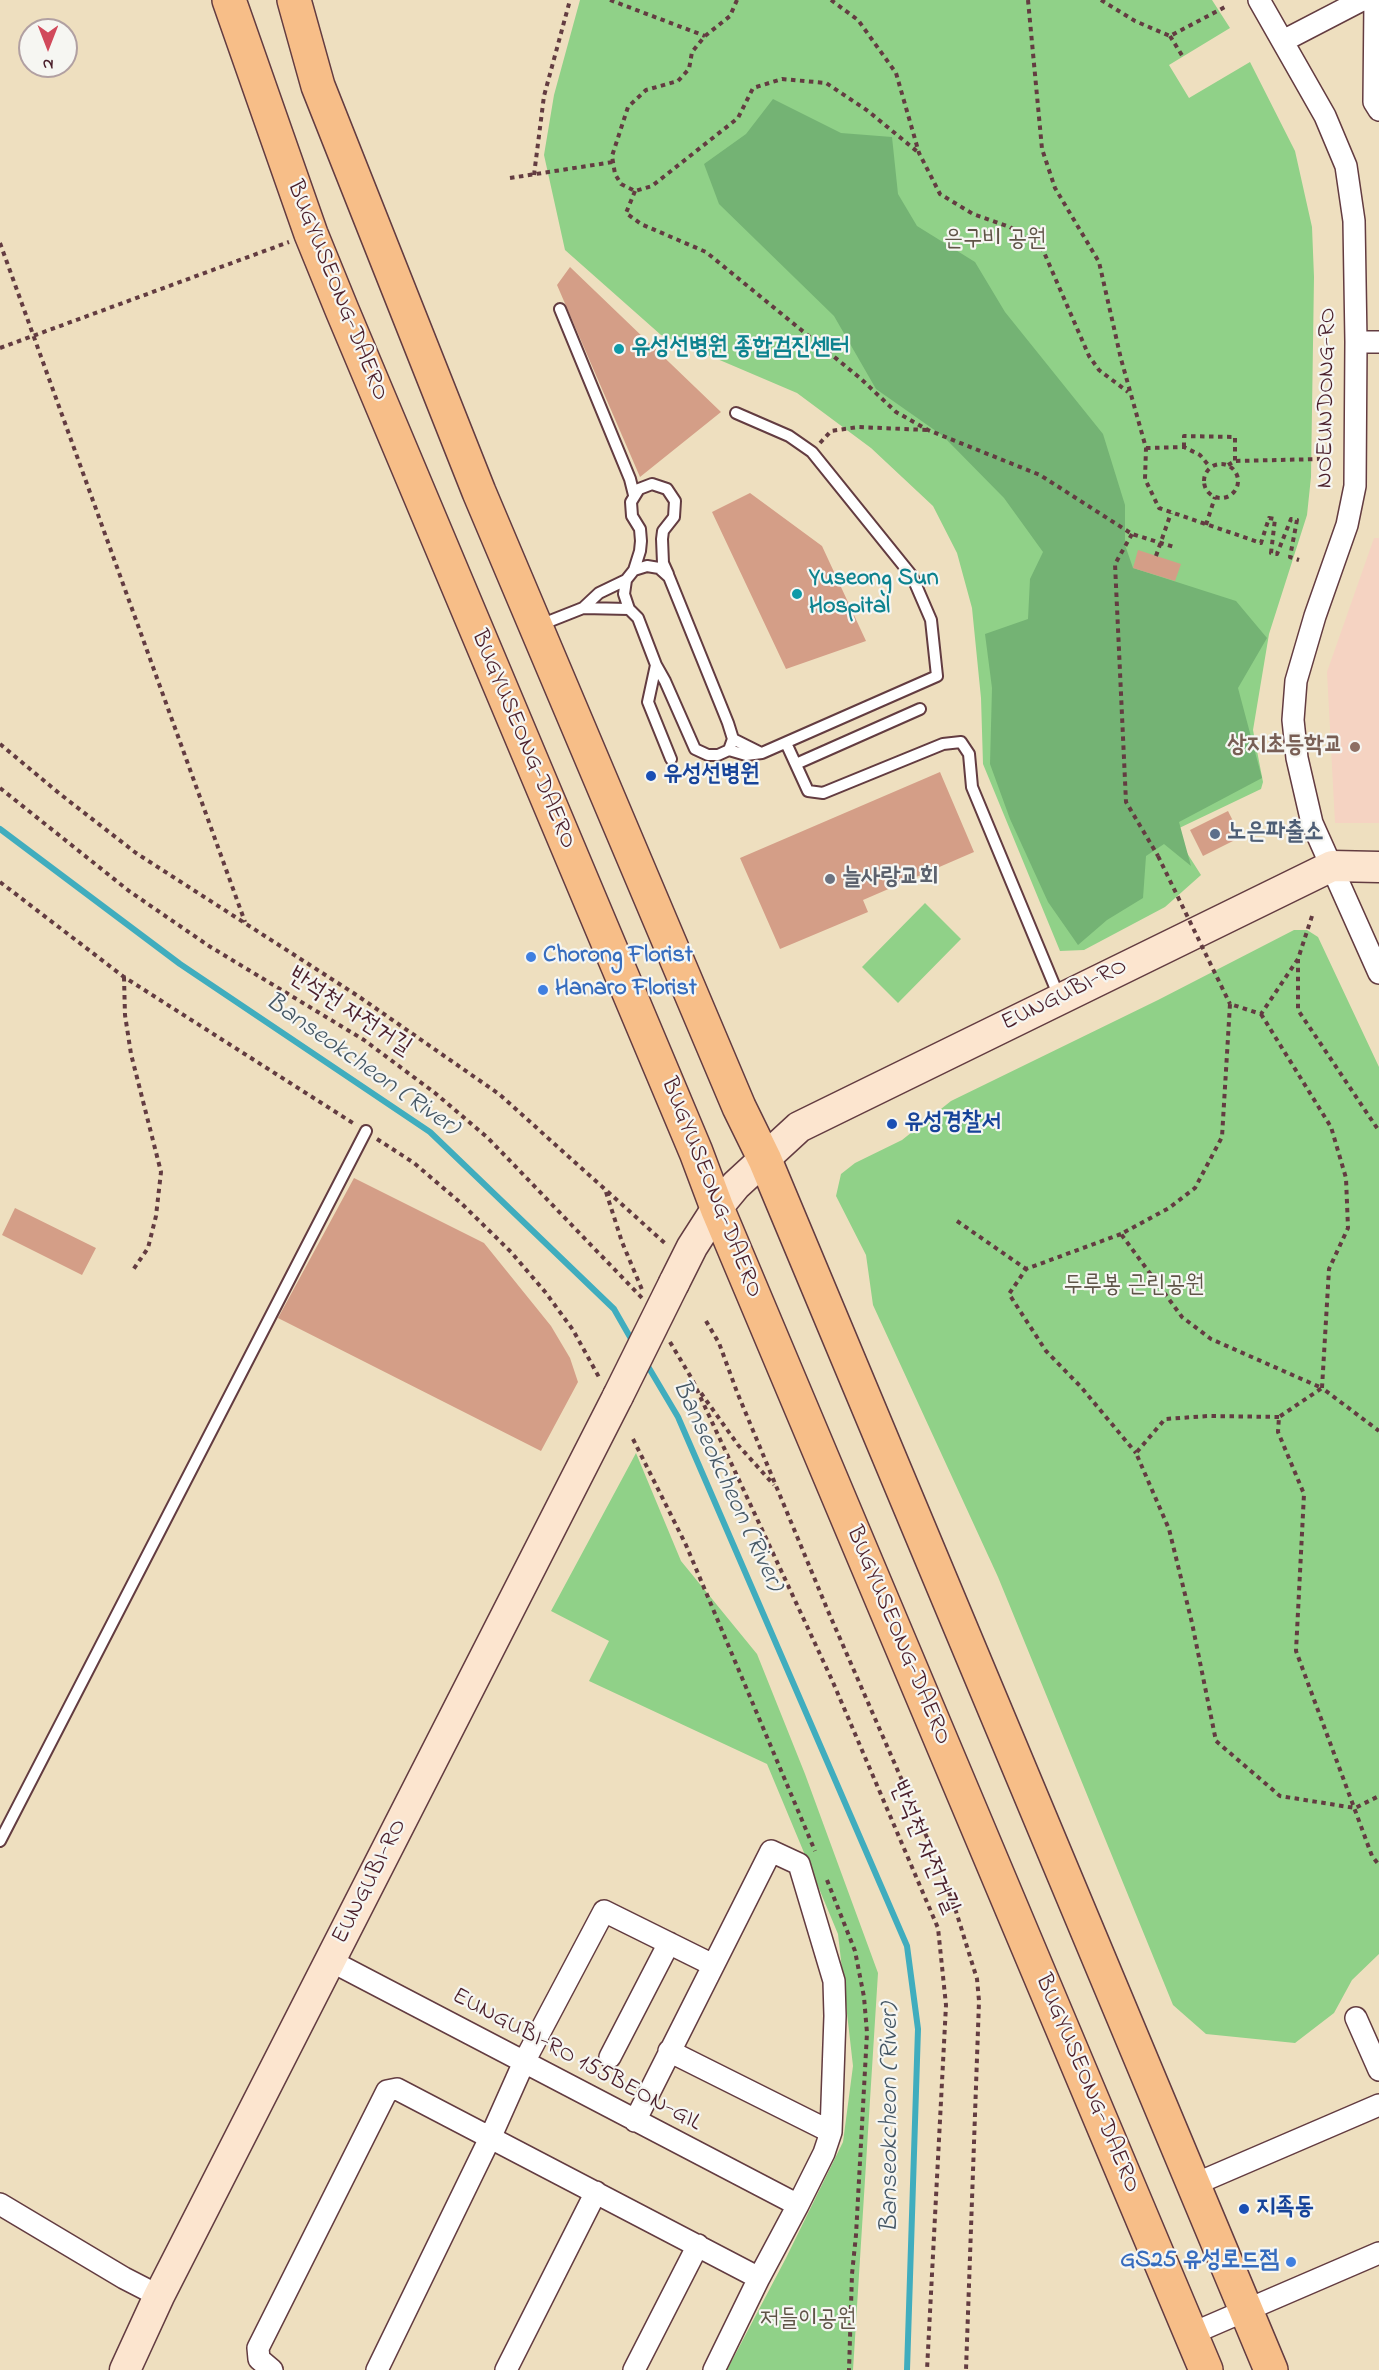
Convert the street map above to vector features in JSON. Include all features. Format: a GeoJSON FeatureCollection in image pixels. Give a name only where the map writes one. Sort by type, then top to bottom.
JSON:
{"type":"FeatureCollection","features":[{"type":"Feature","properties":{"kind":"main road","name":"BUGYUSEONG-DAERO"},"geometry":{"type":"LineString","coordinates":[[229,0],[311,234],[468,614],[1206,2370]]}},
{"type":"Feature","properties":{"kind":"main road"},"geometry":{"type":"LineString","coordinates":[[294,0],[318,86],[479,492],[739,1107],[765,1160],[1271,2370]]}},
{"type":"Feature","properties":{"kind":"street","name":"NOEUNDONG-RO"},"geometry":{"type":"LineString","coordinates":[[1259,0],[1325,116],[1346,166],[1354,220],[1355,486],[1347,525],[1315,616],[1296,681],[1293,720],[1297,758],[1311,823],[1379,974]]}},
{"type":"Feature","properties":{"kind":"street"},"geometry":{"type":"LineString","coordinates":[[1283,41],[1362,0]]}},
{"type":"Feature","properties":{"kind":"street"},"geometry":{"type":"LineString","coordinates":[[1375,0],[1374,102],[1379,110]]}},
{"type":"Feature","properties":{"kind":"street"},"geometry":{"type":"LineString","coordinates":[[1356,342],[1379,342]]}},
{"type":"Feature","properties":{"kind":"street","name":"EUNGUBI-RO"},"geometry":{"type":"LineString","coordinates":[[125,2370],[159,2296],[678,1274],[717,1208],[736,1185],[799,1127],[1332,867],[1379,867]]}},
{"type":"Feature","properties":{"kind":"street"},"geometry":{"type":"LineString","coordinates":[[635,2121],[771,1851],[799,1864],[834,1981],[831,2133],[824,2153],[714,2370]]}},
{"type":"Feature","properties":{"kind":"street"},"geometry":{"type":"LineString","coordinates":[[377,2370],[524,2062],[604,1911],[714,1965]]}},
{"type":"Feature","properties":{"kind":"street"},"geometry":{"type":"LineString","coordinates":[[610,2057],[669,1943]]}},
{"type":"Feature","properties":{"kind":"street","name":"EUNGUBI-RO 155BEON-GIL"},"geometry":{"type":"LineString","coordinates":[[331,1961],[798,2205]]}},
{"type":"Feature","properties":{"kind":"street"},"geometry":{"type":"LineString","coordinates":[[1356,2018],[1379,2070]]}},
{"type":"Feature","properties":{"kind":"street"},"geometry":{"type":"LineString","coordinates":[[669,2051],[831,2133]]}},
{"type":"Feature","properties":{"kind":"street"},"geometry":{"type":"LineString","coordinates":[[272,2370],[259,2359],[258,2348],[387,2091],[397,2089],[759,2278]]}},
{"type":"Feature","properties":{"kind":"street"},"geometry":{"type":"LineString","coordinates":[[1193,2185],[1379,2105]]}},
{"type":"Feature","properties":{"kind":"street"},"geometry":{"type":"LineString","coordinates":[[506,2370],[596,2192]]}},
{"type":"Feature","properties":{"kind":"street"},"geometry":{"type":"LineString","coordinates":[[0,2204],[124,2278],[159,2296]]}},
{"type":"Feature","properties":{"kind":"street"},"geometry":{"type":"LineString","coordinates":[[634,2370],[698,2246]]}},
{"type":"Feature","properties":{"kind":"street"},"geometry":{"type":"LineString","coordinates":[[1191,2334],[1379,2253]]}},
{"type":"Feature","properties":{"kind":"lane"},"geometry":{"type":"LineString","coordinates":[[537,626],[583,608],[599,593],[626,580],[634,570],[641,541],[640,530],[630,509],[634,495],[630,479],[560,309]]}},
{"type":"Feature","properties":{"kind":"lane"},"geometry":{"type":"LineString","coordinates":[[630,479],[645,486],[660,485],[667,489],[675,501],[674,517],[663,531],[663,563],[731,745],[746,755],[762,753],[938,676],[931,620],[912,576],[812,452],[789,436],[736,413]]}},
{"type":"Feature","properties":{"kind":"lane"},"geometry":{"type":"LineString","coordinates":[[634,495],[645,486]]}},
{"type":"Feature","properties":{"kind":"lane"},"geometry":{"type":"LineString","coordinates":[[634,570],[647,566],[659,568],[669,577]]}},
{"type":"Feature","properties":{"kind":"lane"},"geometry":{"type":"LineString","coordinates":[[626,580],[624,594],[629,609],[638,618],[656,665],[695,749],[708,755],[718,755],[731,745]]}},
{"type":"Feature","properties":{"kind":"lane"},"geometry":{"type":"LineString","coordinates":[[583,608],[629,609]]}},
{"type":"Feature","properties":{"kind":"lane"},"geometry":{"type":"LineString","coordinates":[[656,665],[648,702],[671,759]]}},
{"type":"Feature","properties":{"kind":"lane"},"geometry":{"type":"LineString","coordinates":[[796,764],[920,709]]}},
{"type":"Feature","properties":{"kind":"lane"},"geometry":{"type":"LineString","coordinates":[[786,743],[808,791],[823,793],[943,744],[961,742],[969,753],[972,787],[1060,999]]}},
{"type":"Feature","properties":{"kind":"lane"},"geometry":{"type":"LineString","coordinates":[[0,1841],[366,1131]]}},
{"type":"Feature","properties":{"kind":"path"},"geometry":{"type":"LineString","coordinates":[[534,175],[544,96],[570,0]]}},
{"type":"Feature","properties":{"kind":"path"},"geometry":{"type":"LineString","coordinates":[[610,0],[705,36]]}},
{"type":"Feature","properties":{"kind":"path"},"geometry":{"type":"LineString","coordinates":[[737,0],[730,16],[705,36],[692,52],[689,69],[678,81],[646,90],[628,107],[612,156],[615,174],[621,184],[635,191],[652,186],[738,118],[753,88],[782,79],[826,83],[868,111],[920,153]]}},
{"type":"Feature","properties":{"kind":"path"},"geometry":{"type":"LineString","coordinates":[[831,0],[858,20],[896,73],[920,153],[940,194],[973,214],[1010,227],[1043,250],[1089,356],[1099,370],[1129,393]]}},
{"type":"Feature","properties":{"kind":"path"},"geometry":{"type":"LineString","coordinates":[[1028,0],[1042,149],[1055,188],[1098,262],[1129,393],[1146,448],[1145,479],[1159,508],[1239,538],[1261,543],[1269,518],[1275,519],[1271,553],[1277,554],[1291,519],[1297,520],[1290,557],[1299,560]]}},
{"type":"Feature","properties":{"kind":"path"},"geometry":{"type":"LineString","coordinates":[[1101,0],[1135,21],[1170,36],[1183,57]]}},
{"type":"Feature","properties":{"kind":"path"},"geometry":{"type":"LineString","coordinates":[[1170,36],[1225,7]]}},
{"type":"Feature","properties":{"kind":"path"},"geometry":{"type":"LineString","coordinates":[[510,178],[613,162]]}},
{"type":"Feature","properties":{"kind":"path"},"geometry":{"type":"LineString","coordinates":[[635,191],[626,213],[641,224],[706,252],[860,378],[896,412],[928,430],[1040,475],[1132,534],[1174,547]]}},
{"type":"Feature","properties":{"kind":"path"},"geometry":{"type":"LineString","coordinates":[[0,348],[311,234]]}},
{"type":"Feature","properties":{"kind":"path"},"geometry":{"type":"LineString","coordinates":[[0,243],[245,923]]}},
{"type":"Feature","properties":{"kind":"path"},"geometry":{"type":"LineString","coordinates":[[812,452],[831,431],[858,427],[928,430]]}},
{"type":"Feature","properties":{"kind":"path"},"geometry":{"type":"LineString","coordinates":[[1184,447],[1184,436],[1235,436],[1234,461]]}},
{"type":"Feature","properties":{"kind":"path"},"geometry":{"type":"LineString","coordinates":[[1146,448],[1184,447],[1200,455],[1210,466]]}},
{"type":"Feature","properties":{"kind":"path"},"geometry":{"type":"LineString","coordinates":[[1228,465],[1234,461],[1320,459]]}},
{"type":"Feature","properties":{"kind":"path"},"geometry":{"type":"LineString","coordinates":[[1219,463],[1228,465],[1235,470],[1238,478],[1237,487],[1232,494],[1224,498],[1215,497],[1207,491],[1204,483],[1205,474],[1210,466],[1219,463]]}},
{"type":"Feature","properties":{"kind":"path"},"geometry":{"type":"LineString","coordinates":[[1206,525],[1215,497]]}},
{"type":"Feature","properties":{"kind":"path"},"geometry":{"type":"LineString","coordinates":[[1156,556],[1171,513]]}},
{"type":"Feature","properties":{"kind":"path"},"geometry":{"type":"LineString","coordinates":[[1132,534],[1115,564],[1126,802],[1158,856],[1230,1004],[1222,1137],[1195,1188],[1169,1208],[1121,1234],[1026,1269],[1009,1294],[1046,1351],[1081,1386],[1136,1453],[1169,1529],[1192,1623],[1216,1741],[1280,1796],[1355,1808],[1379,1796]]}},
{"type":"Feature","properties":{"kind":"path"},"geometry":{"type":"LineString","coordinates":[[0,744],[60,795],[136,853],[358,996],[499,1094],[665,1243],[678,1274]]}},
{"type":"Feature","properties":{"kind":"path","name":"반석천 자전거길"},"geometry":{"type":"LineString","coordinates":[[0,788],[129,891],[209,946],[364,1040],[435,1093],[488,1138],[647,1304],[622,1242],[606,1192]]}},
{"type":"Feature","properties":{"kind":"path"},"geometry":{"type":"LineString","coordinates":[[0,882],[124,976],[414,1163],[462,1204],[511,1252],[546,1293],[573,1330],[616,1400]]}},
{"type":"Feature","properties":{"kind":"path"},"geometry":{"type":"LineString","coordinates":[[1261,1014],[1298,959],[1312,916]]}},
{"type":"Feature","properties":{"kind":"path"},"geometry":{"type":"LineString","coordinates":[[1298,959],[1298,1010],[1379,1131]]}},
{"type":"Feature","properties":{"kind":"path"},"geometry":{"type":"LineString","coordinates":[[124,976],[125,1015],[131,1054],[161,1172],[156,1216],[148,1248],[133,1270]]}},
{"type":"Feature","properties":{"kind":"path"},"geometry":{"type":"LineString","coordinates":[[1230,1004],[1261,1014],[1331,1127],[1346,1178],[1348,1228],[1329,1269],[1322,1388]]}},
{"type":"Feature","properties":{"kind":"path"},"geometry":{"type":"LineString","coordinates":[[957,1221],[1026,1269]]}},
{"type":"Feature","properties":{"kind":"path"},"geometry":{"type":"LineString","coordinates":[[1121,1234],[1182,1317],[1211,1339],[1322,1388],[1379,1431]]}},
{"type":"Feature","properties":{"kind":"path"},"geometry":{"type":"LineString","coordinates":[[706,1321],[720,1343],[737,1392],[778,1490],[932,1849],[955,1908],[977,1980],[980,2001],[966,2370]]}},
{"type":"Feature","properties":{"kind":"path","name":"반석천 자전거길"},"geometry":{"type":"LineString","coordinates":[[778,1490],[738,1445],[692,1379],[832,1680],[939,1928],[946,2005],[927,2370]]}},
{"type":"Feature","properties":{"kind":"path"},"geometry":{"type":"LineString","coordinates":[[1136,1453],[1165,1419],[1208,1416],[1279,1417],[1322,1388]]}},
{"type":"Feature","properties":{"kind":"path"},"geometry":{"type":"LineString","coordinates":[[1279,1417],[1278,1432],[1304,1494],[1296,1651],[1372,1856],[1379,1865]]}},
{"type":"Feature","properties":{"kind":"shaded area","name":"상지초등학교"},"geometry":{"type":"Polygon","coordinates":[[[1374,538],[1379,538],[1379,823],[1335,823],[1327,672],[1374,538]]]}},
{"type":"Feature","properties":{"kind":"green space","name":"은구비 공원"},"geometry":{"type":"Polygon","coordinates":[[[580,0],[1212,0],[1230,28],[1169,65],[1189,98],[1250,62],[1295,151],[1312,227],[1314,277],[1311,477],[1307,515],[1269,634],[1253,730],[1263,782],[1261,789],[1173,831],[1201,875],[1165,907],[1084,950],[1060,951],[983,764],[981,698],[972,608],[957,553],[933,506],[871,448],[797,393],[661,335],[565,250],[544,155],[554,95],[580,0]]]}},
{"type":"Feature","properties":{"kind":"green space"},"geometry":{"type":"Polygon","coordinates":[[[773,99],[841,133],[892,137],[898,194],[917,226],[975,262],[1005,312],[1103,434],[1125,505],[1125,545],[1133,568],[1236,601],[1267,638],[1238,688],[1262,778],[1179,822],[1191,866],[1164,844],[1146,856],[1143,898],[1107,920],[1078,945],[1048,902],[1010,819],[990,764],[992,688],[985,634],[1028,619],[1030,579],[1043,552],[1004,498],[943,436],[876,389],[834,316],[719,204],[704,164],[746,134],[773,99]]]}},
{"type":"Feature","properties":{"kind":"green space"},"geometry":{"type":"Polygon","coordinates":[[[925,903],[961,939],[898,1003],[862,967],[925,903]]]}},
{"type":"Feature","properties":{"kind":"green space","name":"두루봉 근린공원"},"geometry":{"type":"Polygon","coordinates":[[[1294,930],[1307,930],[1318,937],[1379,1067],[1379,1954],[1352,1980],[1334,2013],[1295,2043],[1206,2034],[1173,2005],[998,1577],[873,1305],[866,1255],[836,1196],[841,1174],[855,1163],[902,1140],[951,1101],[1158,1000],[1294,930]]]}},
{"type":"Feature","properties":{"kind":"green space","name":"저들이공원"},"geometry":{"type":"Polygon","coordinates":[[[636,1453],[681,1561],[757,1654],[805,1774],[878,1973],[853,2370],[727,2370],[843,2142],[853,2066],[838,1934],[767,1764],[589,1681],[609,1641],[551,1611],[636,1453]]]}},
{"type":"Feature","properties":{"kind":"building","name":"유성선병원 종합검진센터"},"geometry":{"type":"Polygon","coordinates":[[[570,267],[721,412],[640,477],[557,285],[570,267]]]}},
{"type":"Feature","properties":{"kind":"building","name":"Yuseong Sun Hospital"},"geometry":{"type":"Polygon","coordinates":[[[750,493],[822,546],[866,641],[786,669],[712,512],[750,493]]]}},
{"type":"Feature","properties":{"kind":"building"},"geometry":{"type":"Polygon","coordinates":[[[1138,550],[1181,564],[1175,581],[1133,568],[1138,550]]]}},
{"type":"Feature","properties":{"kind":"building","name":"늘사랑교회"},"geometry":{"type":"Polygon","coordinates":[[[940,772],[974,852],[863,900],[868,912],[780,949],[740,858],[940,772]]]}},
{"type":"Feature","properties":{"kind":"building","name":"노은파출소"},"geometry":{"type":"Polygon","coordinates":[[[1228,811],[1241,837],[1203,856],[1190,830],[1228,811]]]}},
{"type":"Feature","properties":{"kind":"building"},"geometry":{"type":"Polygon","coordinates":[[[354,1178],[484,1243],[551,1326],[570,1358],[578,1382],[541,1451],[278,1318],[354,1178]]]}},
{"type":"Feature","properties":{"kind":"building"},"geometry":{"type":"Polygon","coordinates":[[[15,1208],[96,1248],[82,1275],[2,1235],[15,1208]]]}},
{"type":"Feature","properties":{"kind":"waterway","name":"Banseokcheon (River)"},"geometry":{"type":"LineString","coordinates":[[0,829],[180,964],[430,1132],[614,1309],[634,1344]]}},
{"type":"Feature","properties":{"kind":"waterway","name":"Banseokcheon (River)"},"geometry":{"type":"LineString","coordinates":[[646,1363],[678,1417],[907,1946],[918,2029],[907,2370]]}},
{"type":"Feature","properties":{"kind":"place","name":"유성선병원 종합검진센터"},"geometry":{"type":"Point","coordinates":[619,349]}},
{"type":"Feature","properties":{"kind":"place","name":"Yuseong Sun Hospital"},"geometry":{"type":"Point","coordinates":[797,594]}},
{"type":"Feature","properties":{"kind":"place","name":"상지초등학교"},"geometry":{"type":"Point","coordinates":[1355,747]}},
{"type":"Feature","properties":{"kind":"place","name":"유성선병원"},"geometry":{"type":"Point","coordinates":[651,776]}},
{"type":"Feature","properties":{"kind":"place","name":"노은파출소"},"geometry":{"type":"Point","coordinates":[1215,834]}},
{"type":"Feature","properties":{"kind":"place","name":"늘사랑교회"},"geometry":{"type":"Point","coordinates":[830,879]}},
{"type":"Feature","properties":{"kind":"place","name":"Chorong Florist"},"geometry":{"type":"Point","coordinates":[531,957]}},
{"type":"Feature","properties":{"kind":"place","name":"Hanaro Florist"},"geometry":{"type":"Point","coordinates":[543,990]}},
{"type":"Feature","properties":{"kind":"place","name":"유성경찰서"},"geometry":{"type":"Point","coordinates":[892,1124]}},
{"type":"Feature","properties":{"kind":"place","name":"지족동"},"geometry":{"type":"Point","coordinates":[1244,2209]}},
{"type":"Feature","properties":{"kind":"place","name":"GS25 유성로드점"},"geometry":{"type":"Point","coordinates":[1291,2262]}}]}
